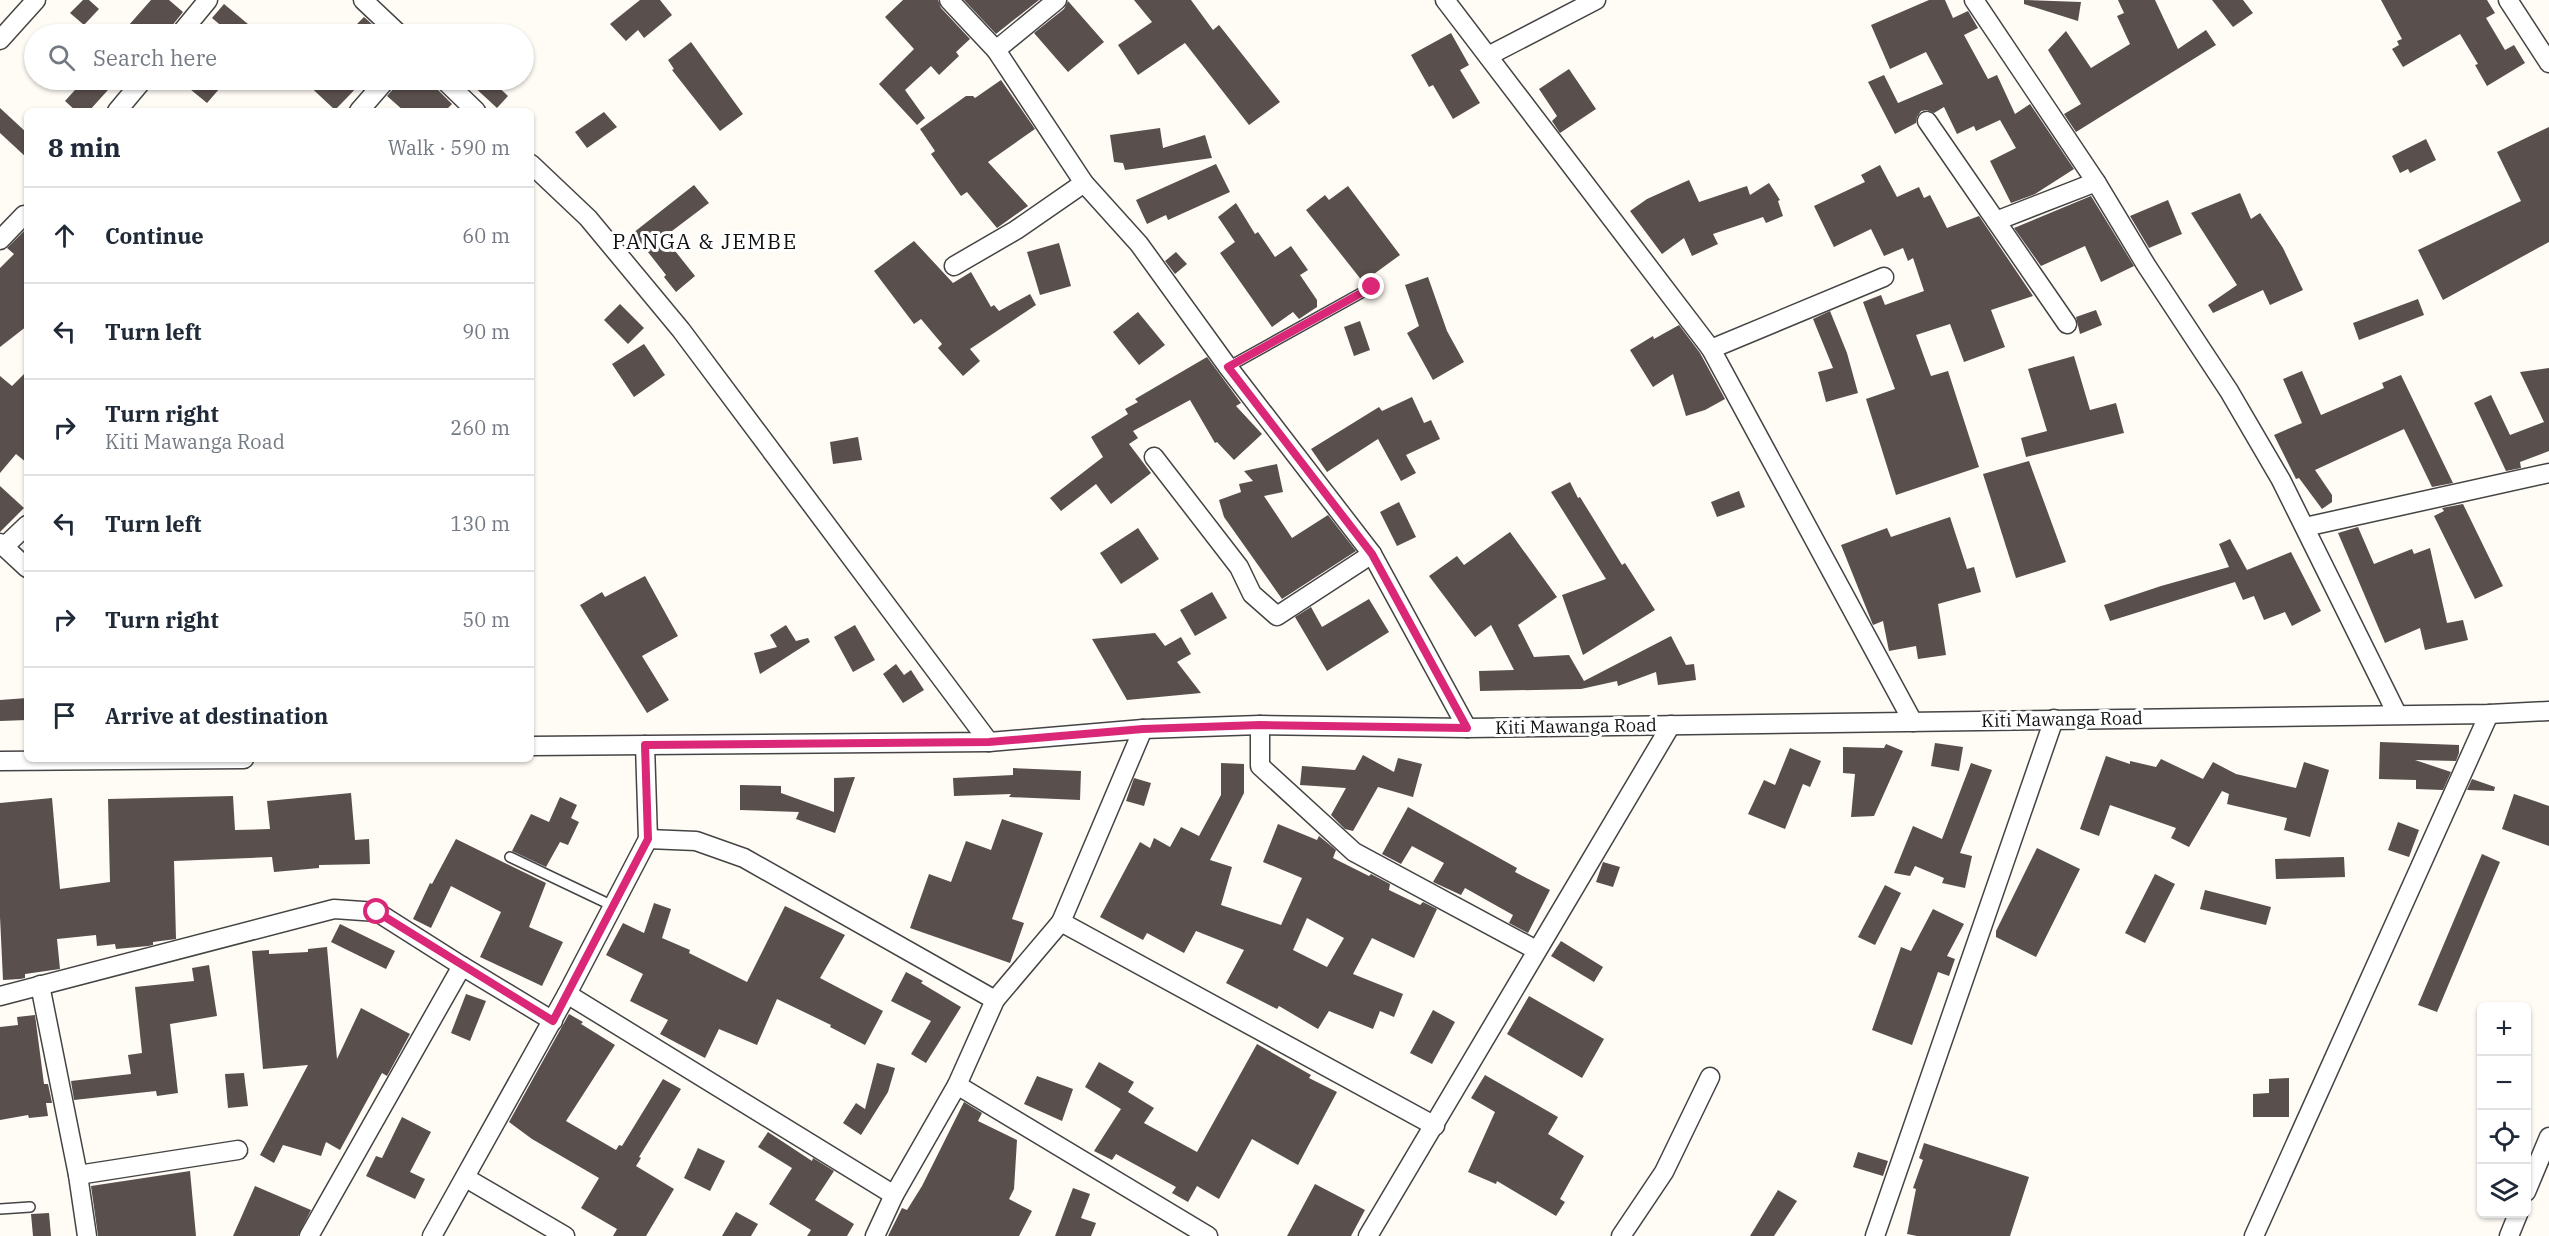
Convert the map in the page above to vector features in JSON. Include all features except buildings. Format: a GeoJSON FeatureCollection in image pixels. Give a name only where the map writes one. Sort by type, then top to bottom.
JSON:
{"type":"FeatureCollection","features":[{"type":"Feature","properties":{"kind":"street"},"geometry":{"type":"LineString","coordinates":[[0,40],[36,0]]}},
{"type":"Feature","properties":{"kind":"street"},"geometry":{"type":"LineString","coordinates":[[188,24],[208,0]]}},
{"type":"Feature","properties":{"kind":"street"},"geometry":{"type":"LineString","coordinates":[[363,0],[388,24]]}},
{"type":"Feature","properties":{"kind":"street"},"geometry":{"type":"LineString","coordinates":[[949,0],[996,50],[1084,183],[1138,244],[1228,367],[1372,554],[1467,728]]}},
{"type":"Feature","properties":{"kind":"street"},"geometry":{"type":"LineString","coordinates":[[996,50],[1057,0]]}},
{"type":"Feature","properties":{"kind":"street"},"geometry":{"type":"LineString","coordinates":[[1445,0],[1711,349],[1913,722]]}},
{"type":"Feature","properties":{"kind":"street"},"geometry":{"type":"LineString","coordinates":[[1488,56],[1596,0]]}},
{"type":"Feature","properties":{"kind":"street"},"geometry":{"type":"LineString","coordinates":[[1974,0],[2096,182],[2146,265],[2229,391],[2281,480],[2397,714]]}},
{"type":"Feature","properties":{"kind":"street"},"geometry":{"type":"LineString","coordinates":[[2508,0],[2549,63]]}},
{"type":"Feature","properties":{"kind":"street"},"geometry":{"type":"LineString","coordinates":[[120,108],[135,90]]}},
{"type":"Feature","properties":{"kind":"street"},"geometry":{"type":"LineString","coordinates":[[362,108],[377,90]]}},
{"type":"Feature","properties":{"kind":"street"},"geometry":{"type":"LineString","coordinates":[[454,90],[473,108]]}},
{"type":"Feature","properties":{"kind":"street"},"geometry":{"type":"LineString","coordinates":[[1927,121],[2067,324]]}},
{"type":"Feature","properties":{"kind":"street"},"geometry":{"type":"LineString","coordinates":[[534,167],[588,218],[681,330],[989,742]]}},
{"type":"Feature","properties":{"kind":"street"},"geometry":{"type":"LineString","coordinates":[[1996,221],[2096,182]]}},
{"type":"Feature","properties":{"kind":"street"},"geometry":{"type":"LineString","coordinates":[[954,266],[1016,230],[1084,183]]}},
{"type":"Feature","properties":{"kind":"street"},"geometry":{"type":"LineString","coordinates":[[0,240],[24,215]]}},
{"type":"Feature","properties":{"kind":"street"},"geometry":{"type":"LineString","coordinates":[[1711,349],[1884,277]]}},
{"type":"Feature","properties":{"kind":"street"},"geometry":{"type":"LineString","coordinates":[[1154,457],[1239,567],[1252,594],[1277,616],[1372,554]]}},
{"type":"Feature","properties":{"kind":"street"},"geometry":{"type":"LineString","coordinates":[[2305,527],[2549,473]]}},
{"type":"Feature","properties":{"kind":"street"},"geometry":{"type":"LineString","coordinates":[[24,527],[2,545],[24,565]]}},
{"type":"Feature","properties":{"kind":"street","name":"Kiti Mawanga Road"},"geometry":{"type":"LineString","coordinates":[[534,746],[989,742],[1143,729],[1260,725],[1467,728],[2489,714],[2549,711]]}},
{"type":"Feature","properties":{"kind":"street"},"geometry":{"type":"LineString","coordinates":[[2254,1236],[2489,714]]}},
{"type":"Feature","properties":{"kind":"street"},"geometry":{"type":"LineString","coordinates":[[1875,1236],[2054,719]]}},
{"type":"Feature","properties":{"kind":"street"},"geometry":{"type":"LineString","coordinates":[[1260,725],[1260,766],[1354,852],[1536,950]]}},
{"type":"Feature","properties":{"kind":"street"},"geometry":{"type":"LineString","coordinates":[[1368,1236],[1671,725]]}},
{"type":"Feature","properties":{"kind":"street"},"geometry":{"type":"LineString","coordinates":[[875,1236],[894,1195],[957,1085],[995,1000],[1061,922],[1143,729]]}},
{"type":"Feature","properties":{"kind":"street"},"geometry":{"type":"LineString","coordinates":[[432,1236],[553,1021],[648,839],[645,745]]}},
{"type":"Feature","properties":{"kind":"street"},"geometry":{"type":"LineString","coordinates":[[0,762],[24,762]]}},
{"type":"Feature","properties":{"kind":"street"},"geometry":{"type":"LineString","coordinates":[[648,839],[696,841],[744,858],[995,1000]]}},
{"type":"Feature","properties":{"kind":"street"},"geometry":{"type":"LineString","coordinates":[[0,996],[334,909],[377,912],[553,1021]]}},
{"type":"Feature","properties":{"kind":"street"},"geometry":{"type":"LineString","coordinates":[[1061,922],[1435,1126]]}},
{"type":"Feature","properties":{"kind":"street"},"geometry":{"type":"LineString","coordinates":[[309,1236],[462,966]]}},
{"type":"Feature","properties":{"kind":"street"},"geometry":{"type":"LineString","coordinates":[[40,985],[78,1175],[87,1236]]}},
{"type":"Feature","properties":{"kind":"street"},"geometry":{"type":"LineString","coordinates":[[567,994],[894,1195]]}},
{"type":"Feature","properties":{"kind":"street"},"geometry":{"type":"LineString","coordinates":[[1621,1236],[1664,1172],[1710,1077]]}},
{"type":"Feature","properties":{"kind":"street"},"geometry":{"type":"LineString","coordinates":[[957,1085],[1208,1236]]}},
{"type":"Feature","properties":{"kind":"street"},"geometry":{"type":"LineString","coordinates":[[2531,1180],[2549,1137]]}},
{"type":"Feature","properties":{"kind":"street"},"geometry":{"type":"LineString","coordinates":[[78,1175],[238,1149]]}},
{"type":"Feature","properties":{"kind":"street"},"geometry":{"type":"LineString","coordinates":[[466,1178],[565,1236]]}},
{"type":"Feature","properties":{"kind":"street"},"geometry":{"type":"LineString","coordinates":[[2509,1236],[2516,1218]]}},
{"type":"Feature","properties":{"kind":"lane"},"geometry":{"type":"LineString","coordinates":[[1228,367],[1372,287]]}},
{"type":"Feature","properties":{"kind":"lane"},"geometry":{"type":"LineString","coordinates":[[510,857],[613,906]]}},
{"type":"Feature","properties":{"kind":"lane"},"geometry":{"type":"LineString","coordinates":[[0,1209],[30,1206]]}},
{"type":"Feature","properties":{"kind":"district","name":"PANGA & JEMBE"},"geometry":{"type":"Point","coordinates":[705,241]}},
{"type":"Feature","properties":{"kind":"route"},"geometry":{"type":"LineString","coordinates":[[377,912],[553,1021],[648,839],[645,745],[989,742],[1143,729],[1260,725],[1467,728],[1372,554],[1228,367],[1372,287]]}}]}
